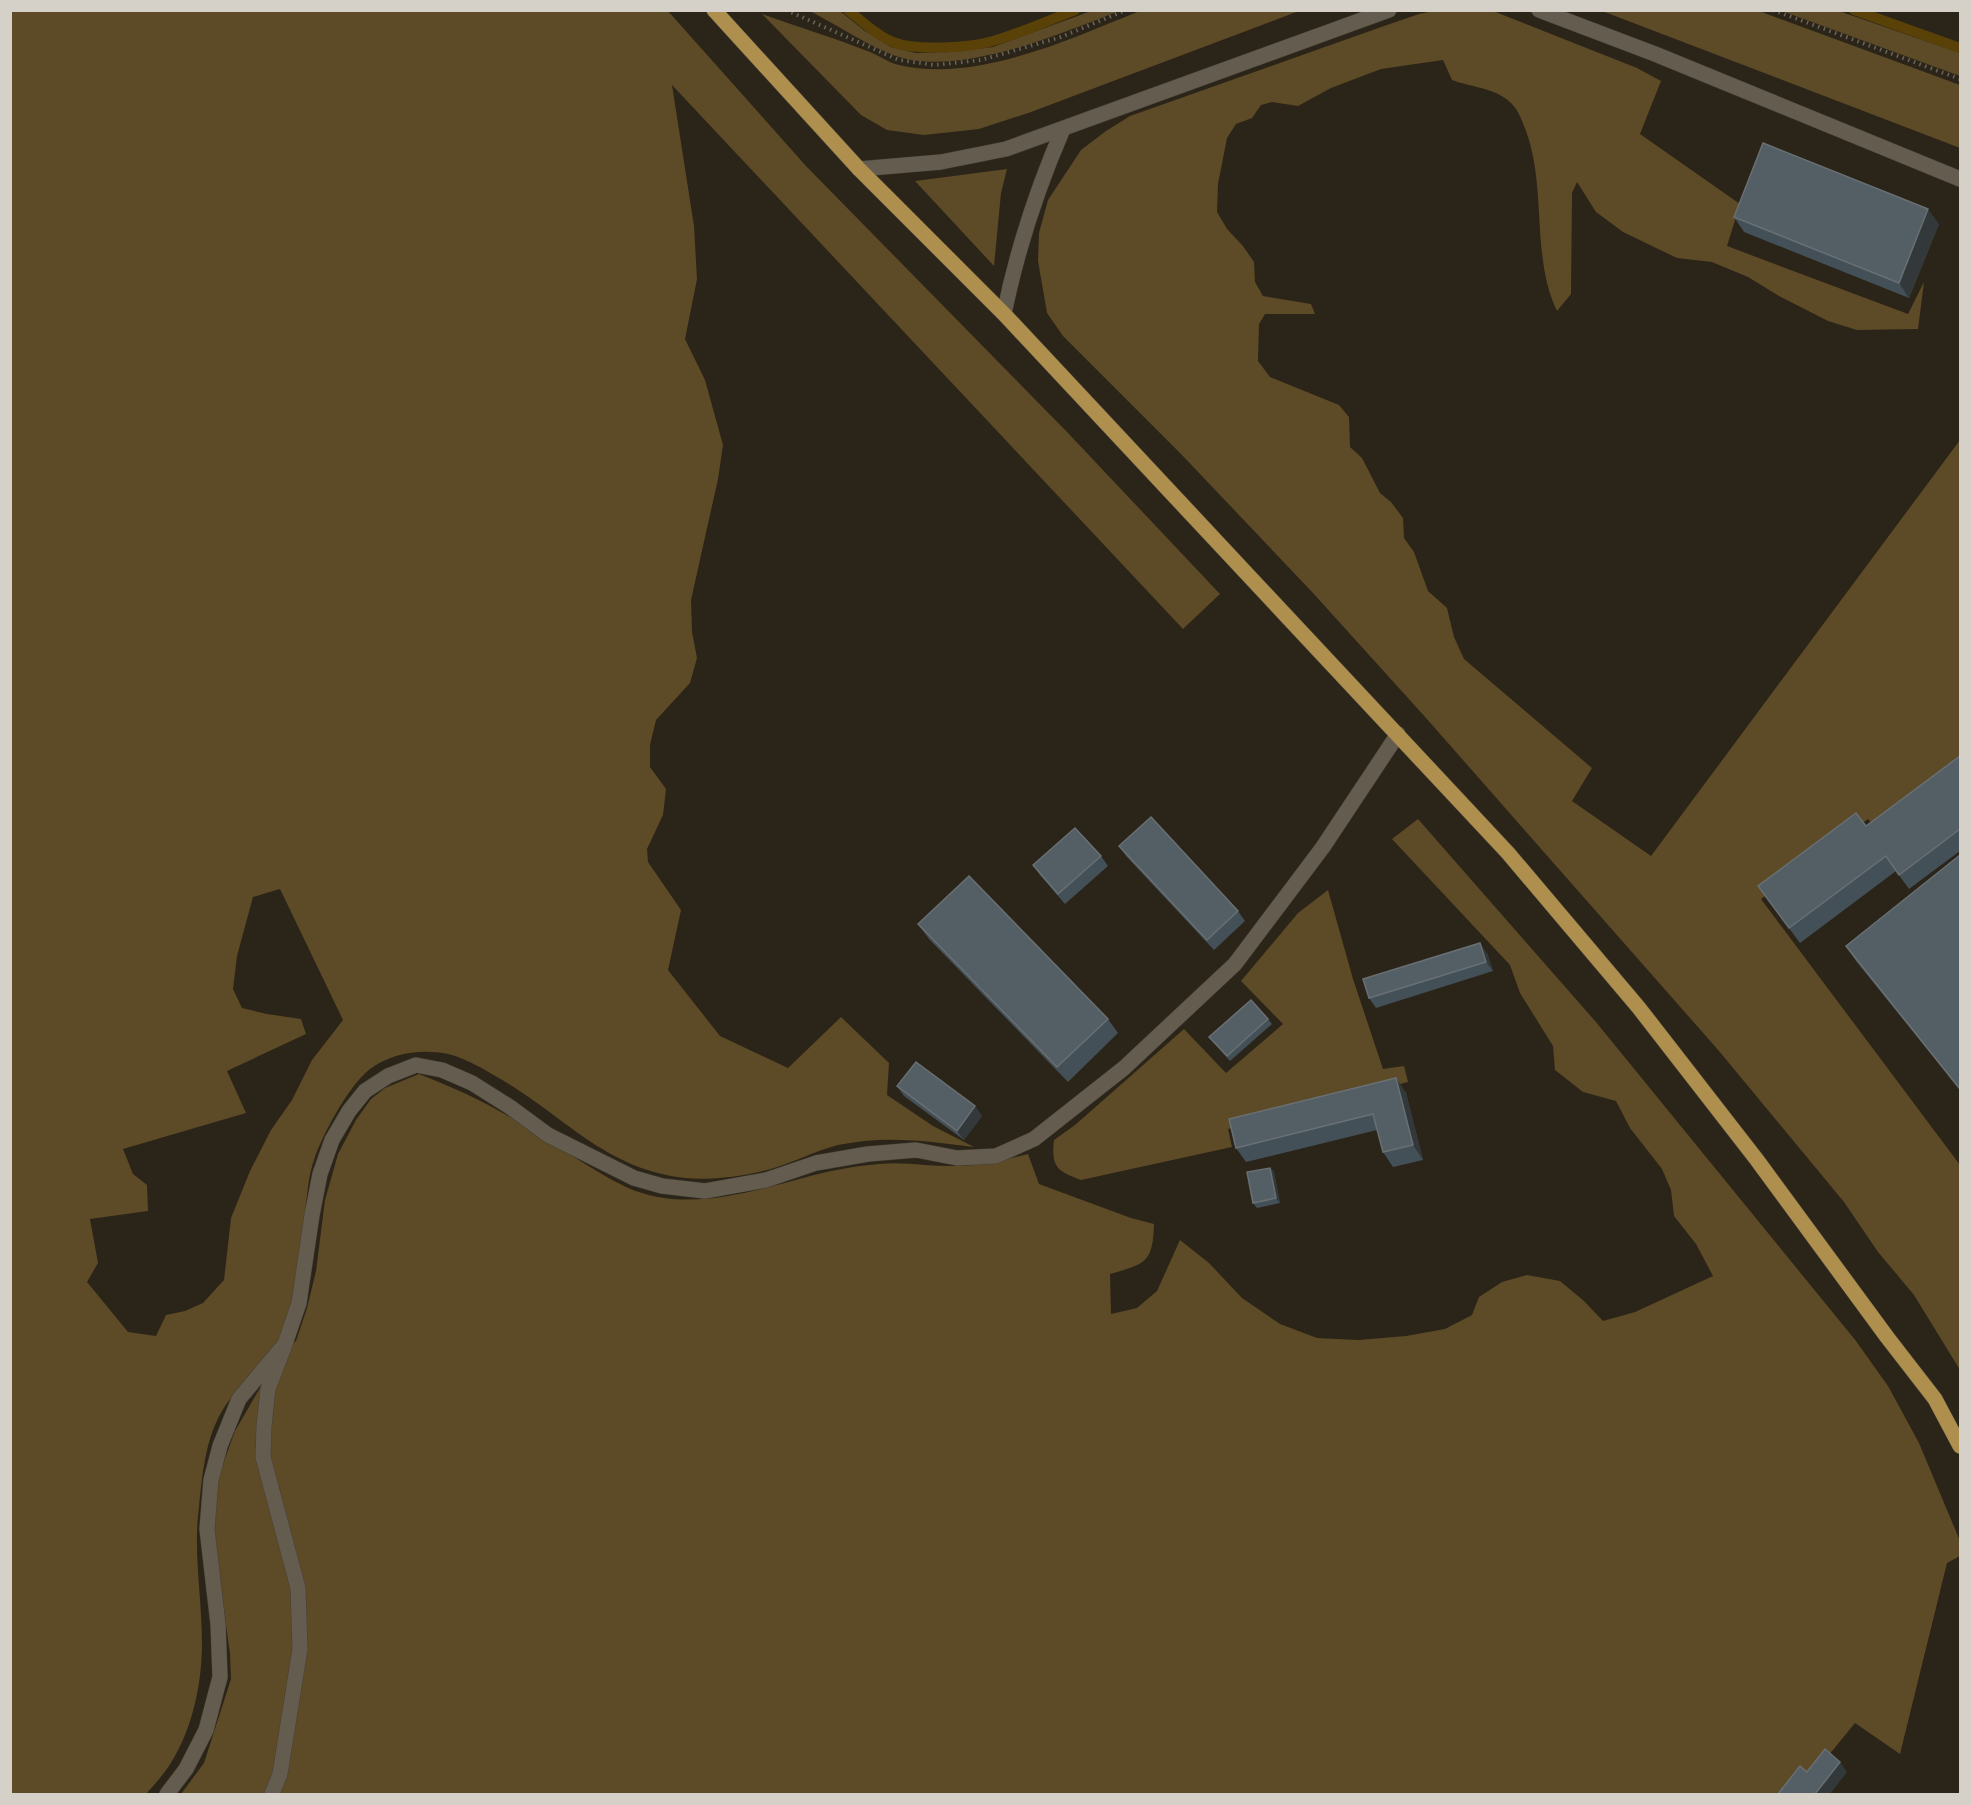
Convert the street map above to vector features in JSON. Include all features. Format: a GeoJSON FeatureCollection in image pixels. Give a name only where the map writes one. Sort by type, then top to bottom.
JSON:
{"type":"FeatureCollection","features":[{"type":"Feature","properties":{"kind":"main road"},"geometry":{"type":"LineString","coordinates":[[714,10],[859,169],[1004,315],[1508,853],[1639,1008],[1758,1160],[1935,1399],[1960,1446]]}},
{"type":"Feature","properties":{"kind":"street"},"geometry":{"type":"LineString","coordinates":[[859,169],[941,162],[1006,148],[1389,10]]}},
{"type":"Feature","properties":{"kind":"street"},"geometry":{"type":"LineString","coordinates":[[1539,10],[1655,54],[1960,179]]}},
{"type":"Feature","properties":{"kind":"street"},"geometry":{"type":"LineString","coordinates":[[1004,315],[1015,262],[1029,216],[1043,176],[1064,129]]}},
{"type":"Feature","properties":{"kind":"street"},"geometry":{"type":"LineString","coordinates":[[272,1794],[280,1774],[300,1649],[298,1588],[263,1457],[268,1389],[299,1303],[320,1174],[332,1140],[349,1111],[365,1091],[388,1076],[416,1065],[442,1070],[472,1083],[548,1135],[634,1178],[662,1186],[705,1191],[766,1180],[816,1163],[868,1154],[916,1150],[957,1158],[996,1156],[1034,1139],[1124,1068],[1235,964],[1323,847],[1398,734]]}},
{"type":"Feature","properties":{"kind":"street"},"geometry":{"type":"LineString","coordinates":[[167,1794],[186,1769],[206,1730],[220,1677],[218,1624],[207,1528],[211,1480],[220,1446],[239,1399],[285,1344]]}},
{"type":"Feature","properties":{"kind":"path"},"geometry":{"type":"LineString","coordinates":[[786,10],[899,60],[935,65],[981,60],[1061,37],[1126,10]]}},
{"type":"Feature","properties":{"kind":"path"},"geometry":{"type":"LineString","coordinates":[[1773,10],[1960,79]]}},
{"type":"Feature","properties":{"kind":"shaded area"},"geometry":{"type":"Polygon","coordinates":[[[1142,10],[1299,11],[1031,112],[979,129],[924,135],[887,130],[861,115],[762,14],[857,47],[895,64],[929,69],[960,68],[1023,55],[1142,10]]]}},
{"type":"Feature","properties":{"kind":"shaded area"},"geometry":{"type":"Polygon","coordinates":[[[1438,10],[1493,11],[1637,68],[1661,81],[1640,134],[1740,204],[1727,246],[1908,314],[1924,282],[1918,329],[1857,330],[1828,321],[1748,277],[1712,262],[1677,258],[1623,232],[1596,212],[1577,182],[1572,193],[1571,294],[1557,311],[1544,269],[1536,176],[1532,153],[1520,116],[1511,103],[1498,94],[1452,80],[1443,60],[1381,69],[1331,88],[1298,106],[1272,102],[1261,105],[1252,118],[1236,124],[1227,138],[1218,184],[1217,212],[1227,229],[1254,262],[1255,282],[1263,296],[1311,304],[1315,314],[1265,314],[1259,324],[1258,361],[1270,377],[1339,405],[1349,417],[1350,447],[1362,458],[1380,493],[1391,502],[1403,518],[1404,538],[1414,552],[1428,591],[1447,608],[1454,637],[1464,659],[1592,768],[1572,801],[1651,856],[1960,440],[1960,771],[1880,832],[1868,819],[1761,899],[1960,1165],[1960,1370],[1914,1295],[1878,1252],[1844,1202],[1719,1051],[1313,593],[1181,454],[1063,336],[1047,313],[1038,261],[1039,233],[1048,200],[1081,150],[1130,116],[1384,26],[1438,10]]]}},
{"type":"Feature","properties":{"kind":"shaded area"},"geometry":{"type":"Polygon","coordinates":[[[11,11],[668,11],[806,166],[1068,433],[1220,594],[1183,629],[672,85],[694,226],[697,279],[685,339],[705,380],[723,445],[718,479],[691,600],[692,632],[697,658],[690,683],[656,720],[650,745],[650,767],[666,789],[663,815],[647,849],[648,862],[681,910],[668,970],[720,1036],[788,1068],[841,1017],[889,1063],[887,1095],[933,1126],[974,1147],[906,1140],[873,1140],[832,1147],[753,1173],[725,1177],[685,1178],[656,1173],[608,1152],[521,1092],[458,1057],[431,1052],[410,1053],[388,1059],[370,1069],[354,1086],[337,1111],[314,1160],[308,1187],[297,1278],[285,1327],[273,1348],[223,1410],[207,1450],[197,1524],[202,1643],[200,1673],[195,1704],[186,1734],[166,1770],[146,1794],[11,1794],[11,11]],[[280,889],[253,897],[237,956],[233,989],[242,1008],[301,1019],[306,1034],[227,1071],[246,1113],[123,1149],[133,1174],[147,1185],[148,1211],[90,1219],[98,1263],[87,1282],[128,1332],[156,1336],[166,1315],[185,1311],[203,1303],[224,1280],[231,1218],[250,1171],[271,1130],[292,1100],[312,1060],[343,1020],[280,889]]]}},
{"type":"Feature","properties":{"kind":"shaded area"},"geometry":{"type":"Polygon","coordinates":[[[810,11],[840,11],[865,31],[891,47],[916,53],[993,47],[1091,11],[1119,11],[1069,31],[1010,50],[952,61],[924,61],[888,53],[810,11]]]}},
{"type":"Feature","properties":{"kind":"shaded area"},"geometry":{"type":"Polygon","coordinates":[[[1602,11],[1759,11],[1960,85],[1960,148],[1602,11]]]}},
{"type":"Feature","properties":{"kind":"shaded area"},"geometry":{"type":"Polygon","coordinates":[[[1782,11],[1839,11],[1960,53],[1960,76],[1782,11]]]}},
{"type":"Feature","properties":{"kind":"shaded area"},"geometry":{"type":"Polygon","coordinates":[[[1007,169],[1001,193],[994,266],[915,181],[1007,169]]]}},
{"type":"Feature","properties":{"kind":"shaded area"},"geometry":{"type":"Polygon","coordinates":[[[1418,819],[1596,1022],[1856,1341],[1888,1386],[1919,1443],[1960,1541],[1960,1556],[1947,1563],[1900,1754],[1855,1723],[1797,1794],[278,1794],[307,1650],[269,1456],[274,1391],[290,1346],[296,1341],[307,1308],[316,1271],[325,1200],[338,1154],[356,1120],[371,1099],[385,1088],[419,1074],[491,1107],[626,1187],[648,1195],[670,1199],[714,1198],[860,1166],[889,1163],[965,1165],[1028,1154],[1039,1184],[1131,1218],[1154,1224],[1152,1247],[1145,1260],[1110,1274],[1111,1314],[1137,1308],[1157,1291],[1180,1240],[1209,1263],[1242,1298],[1280,1324],[1317,1338],[1358,1340],[1406,1336],[1445,1329],[1472,1315],[1479,1297],[1502,1282],[1527,1275],[1560,1281],[1603,1321],[1635,1312],[1713,1276],[1696,1244],[1674,1216],[1671,1190],[1662,1169],[1630,1128],[1616,1101],[1583,1092],[1555,1070],[1553,1046],[1520,993],[1510,965],[1392,839],[1418,819]]]}},
{"type":"Feature","properties":{"kind":"shaded area"},"geometry":{"type":"Polygon","coordinates":[[[1328,890],[1353,979],[1383,1069],[1404,1066],[1408,1082],[1228,1129],[1232,1147],[1081,1180],[1061,1171],[1055,1162],[1054,1140],[1075,1125],[1184,1029],[1226,1073],[1283,1024],[1241,981],[1298,913],[1328,890]]]}},
{"type":"Feature","properties":{"kind":"shaded area"},"geometry":{"type":"Polygon","coordinates":[[[268,1374],[258,1426],[292,1589],[295,1648],[274,1773],[266,1794],[181,1794],[204,1763],[231,1679],[230,1654],[213,1529],[215,1486],[235,1431],[268,1374]]]}},
{"type":"Feature","properties":{"kind":"building"},"geometry":{"type":"Polygon","coordinates":[[[1763,143],[1928,209],[1899,283],[1734,217],[1763,143]]]}},
{"type":"Feature","properties":{"kind":"building"},"geometry":{"type":"Polygon","coordinates":[[[1960,756],[1960,829],[1899,875],[1886,856],[1789,928],[1758,886],[1856,813],[1866,826],[1960,756]]]}},
{"type":"Feature","properties":{"kind":"building"},"geometry":{"type":"Polygon","coordinates":[[[1151,817],[1238,911],[1207,940],[1119,846],[1151,817]]]}},
{"type":"Feature","properties":{"kind":"building"},"geometry":{"type":"Polygon","coordinates":[[[1075,828],[1101,856],[1058,894],[1033,865],[1075,828]]]}},
{"type":"Feature","properties":{"kind":"building"},"geometry":{"type":"Polygon","coordinates":[[[1960,855],[1960,1089],[1846,946],[1960,855]]]}},
{"type":"Feature","properties":{"kind":"building"},"geometry":{"type":"Polygon","coordinates":[[[969,876],[1108,1019],[1057,1067],[918,924],[969,876]]]}},
{"type":"Feature","properties":{"kind":"building"},"geometry":{"type":"Polygon","coordinates":[[[1480,943],[1486,962],[1369,998],[1363,979],[1480,943]]]}},
{"type":"Feature","properties":{"kind":"building"},"geometry":{"type":"Polygon","coordinates":[[[1251,1000],[1268,1019],[1227,1056],[1209,1037],[1251,1000]]]}},
{"type":"Feature","properties":{"kind":"building"},"geometry":{"type":"Polygon","coordinates":[[[916,1062],[975,1106],[957,1131],[897,1086],[916,1062]]]}},
{"type":"Feature","properties":{"kind":"building"},"geometry":{"type":"Polygon","coordinates":[[[1396,1078],[1413,1145],[1383,1152],[1373,1114],[1236,1148],[1229,1119],[1396,1078]]]}},
{"type":"Feature","properties":{"kind":"building"},"geometry":{"type":"Polygon","coordinates":[[[1270,1168],[1276,1198],[1253,1203],[1247,1172],[1270,1168]]]}},
{"type":"Feature","properties":{"kind":"building"},"geometry":{"type":"Polygon","coordinates":[[[1825,1749],[1840,1762],[1815,1794],[1778,1794],[1800,1766],[1807,1772],[1825,1749]]]}},
{"type":"Feature","properties":{"kind":"waterway"},"geometry":{"type":"LineString","coordinates":[[848,10],[875,32],[893,42],[915,47],[943,48],[993,41],[1075,10]]}},
{"type":"Feature","properties":{"kind":"waterway"},"geometry":{"type":"LineString","coordinates":[[1854,10],[1960,48]]}}]}
